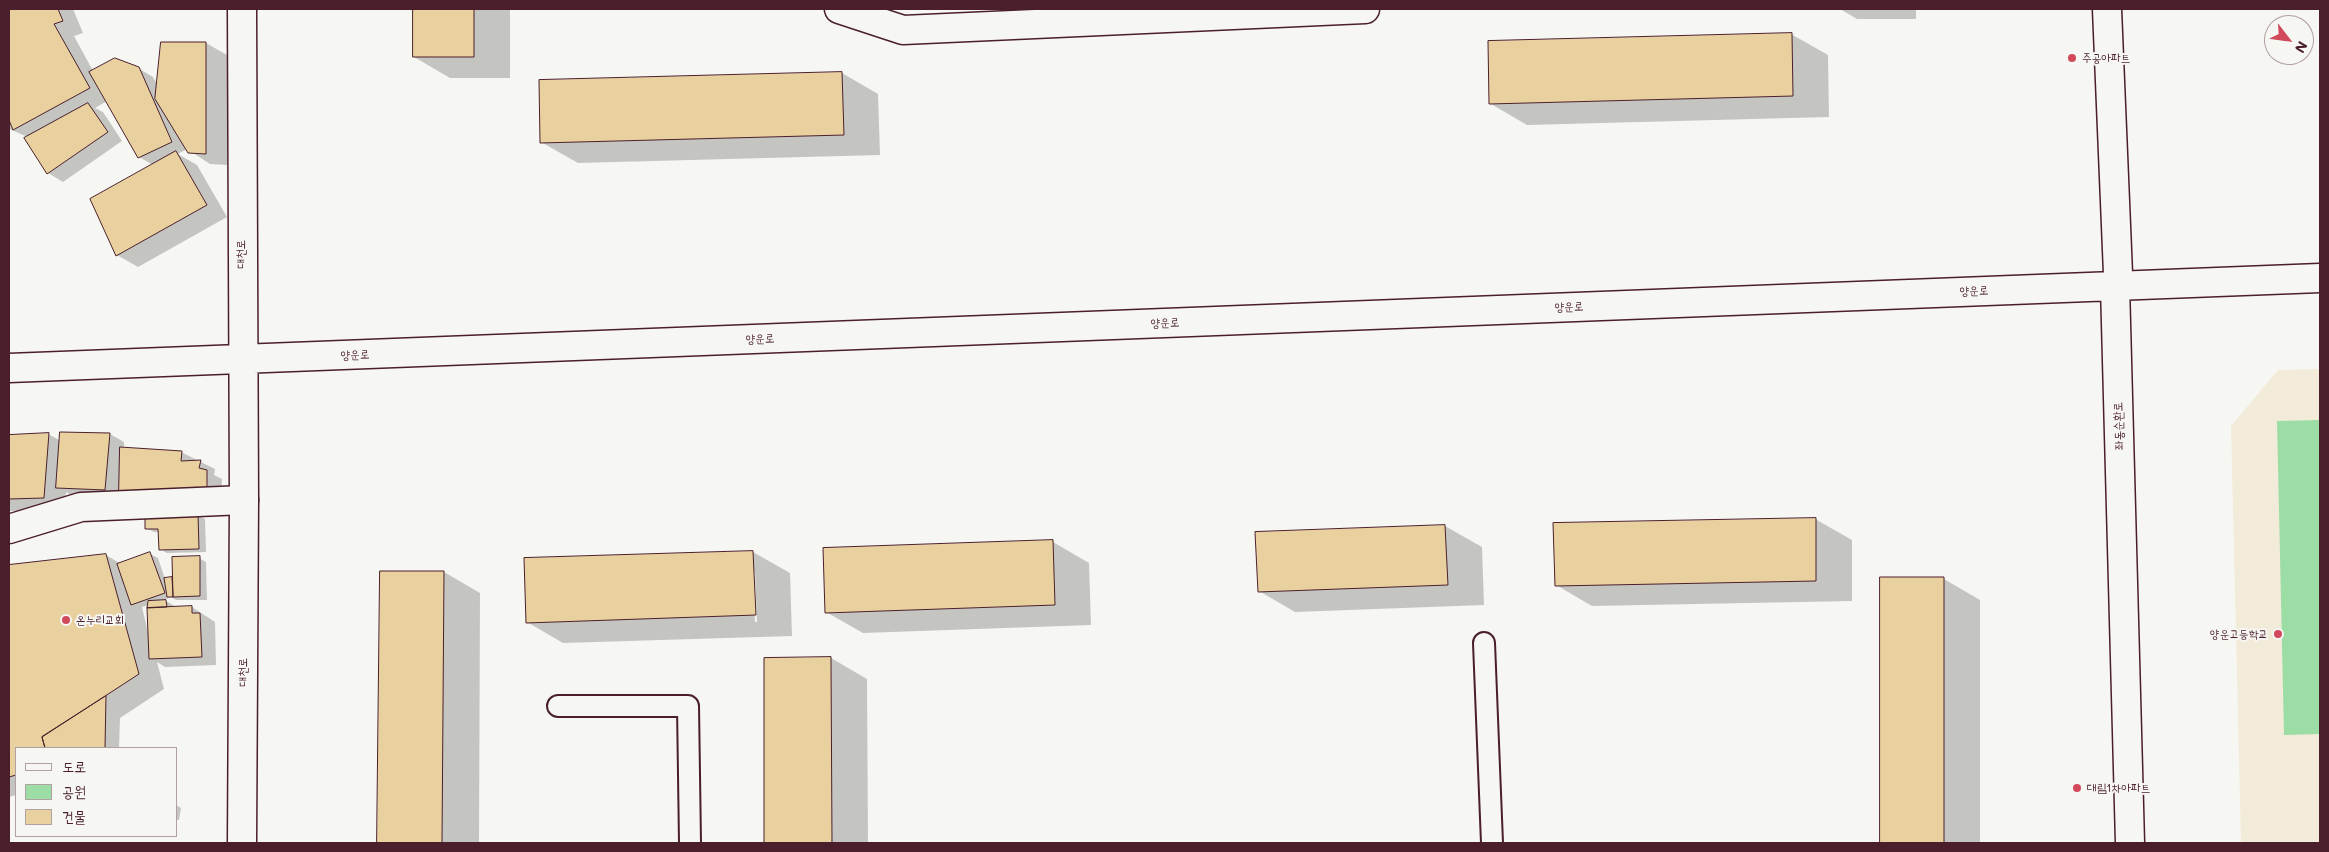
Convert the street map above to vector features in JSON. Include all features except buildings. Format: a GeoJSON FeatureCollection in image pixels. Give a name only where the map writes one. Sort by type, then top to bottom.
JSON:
{"type":"FeatureCollection","features":[{"type":"Feature","properties":{"kind":"street","name":"대천로"},"geometry":{"type":"LineString","coordinates":[[242,9],[241,360],[244,500],[242,843]]}},
{"type":"Feature","properties":{"kind":"street"},"geometry":{"type":"LineString","coordinates":[[839,9],[903,30],[1365,9]]}},
{"type":"Feature","properties":{"kind":"street","name":"좌동순환로"},"geometry":{"type":"LineString","coordinates":[[2107,9],[2118,274],[2115,286],[2130,843]]}},
{"type":"Feature","properties":{"kind":"street","name":"양운로"},"geometry":{"type":"LineString","coordinates":[[9,368],[2320,278]]}},
{"type":"Feature","properties":{"kind":"street"},"geometry":{"type":"LineString","coordinates":[[9,529],[81,507],[244,500]]}},
{"type":"Feature","properties":{"kind":"lane"},"geometry":{"type":"LineString","coordinates":[[1484,643],[1492,843]]}},
{"type":"Feature","properties":{"kind":"lane"},"geometry":{"type":"LineString","coordinates":[[558,706],[688,706],[690,843]]}},
{"type":"Feature","properties":{"kind":"shaded area","name":"양운고등학교"},"geometry":{"type":"Polygon","coordinates":[[[2320,369],[2320,843],[2241,843],[2231,426],[2278,370],[2320,369]]]}},
{"type":"Feature","properties":{"kind":"green space"},"geometry":{"type":"Polygon","coordinates":[[[2320,420],[2320,734],[2284,735],[2277,421],[2320,420]]]}},
{"type":"Feature","properties":{"kind":"place","name":"주공아파트"},"geometry":{"type":"Point","coordinates":[2072,58]}},
{"type":"Feature","properties":{"kind":"place","name":"온누리교회"},"geometry":{"type":"Point","coordinates":[66,620]}},
{"type":"Feature","properties":{"kind":"place","name":"양운고등학교"},"geometry":{"type":"Point","coordinates":[2278,634]}},
{"type":"Feature","properties":{"kind":"place","name":"대림1차아파트"},"geometry":{"type":"Point","coordinates":[2077,788]}}]}
